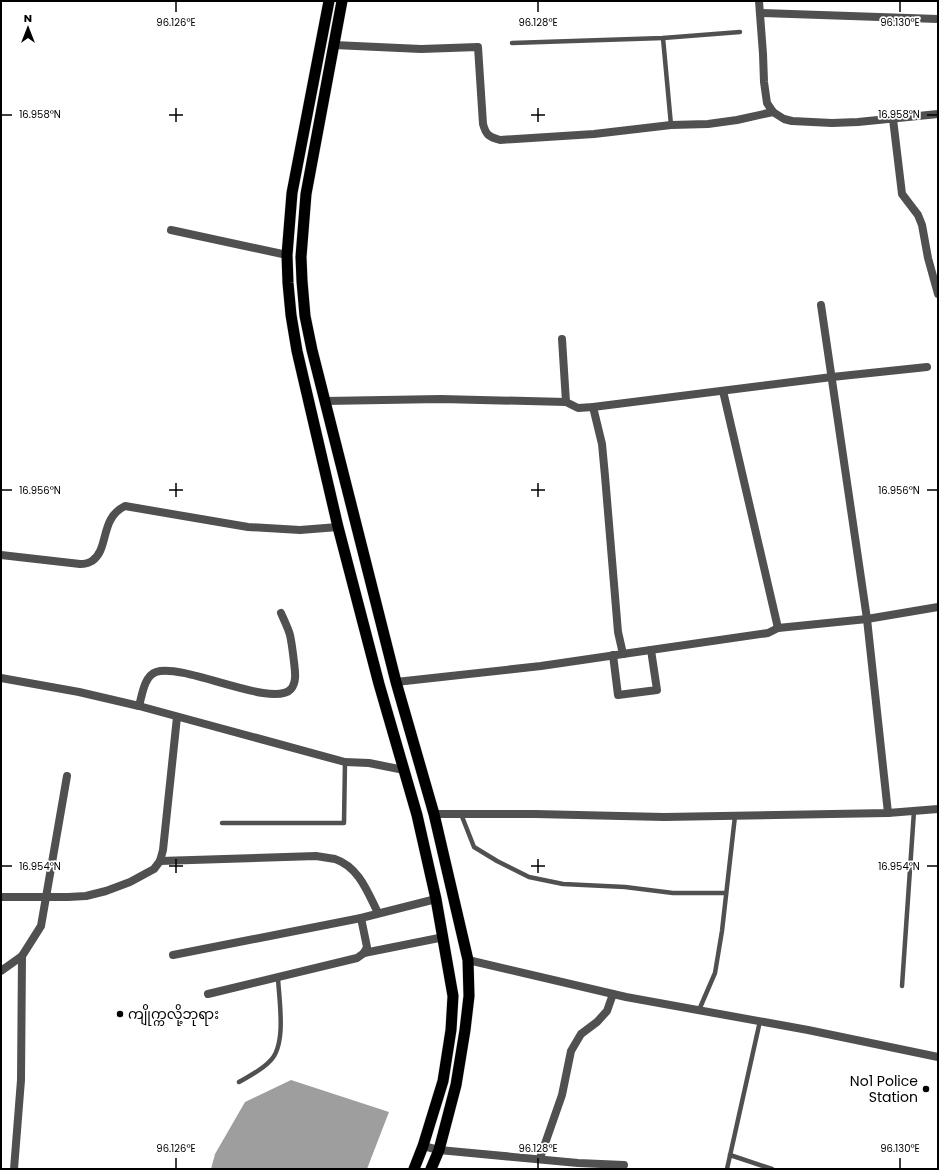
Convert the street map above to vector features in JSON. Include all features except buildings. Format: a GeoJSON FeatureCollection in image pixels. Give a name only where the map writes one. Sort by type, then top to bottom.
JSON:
{"type":"FeatureCollection","features":[{"type":"Feature","properties":{"kind":"highway"},"geometry":{"type":"LineString","coordinates":[[329,1],[292,193],[287,255],[290,315],[338,527],[379,684],[417,815],[444,937],[453,996],[451,1030],[443,1081],[423,1146],[414,1169]]}},
{"type":"Feature","properties":{"kind":"highway"},"geometry":{"type":"LineString","coordinates":[[342,1],[306,194],[301,257],[305,316],[312,350],[396,682],[434,814],[468,960],[469,996],[456,1085],[439,1150],[431,1169]]}},
{"type":"Feature","properties":{"kind":"street"},"geometry":{"type":"LineString","coordinates":[[759,1],[764,82],[767,103],[772,112],[784,119],[811,122],[858,122],[938,114]]}},
{"type":"Feature","properties":{"kind":"street"},"geometry":{"type":"LineString","coordinates":[[760,13],[938,19]]}},
{"type":"Feature","properties":{"kind":"street"},"geometry":{"type":"LineString","coordinates":[[334,45],[421,49],[478,47],[483,124],[485,133],[490,137],[500,140],[594,134],[671,126],[708,124],[737,120],[772,112]]}},
{"type":"Feature","properties":{"kind":"street"},"geometry":{"type":"LineString","coordinates":[[893,119],[902,194],[918,215],[922,225],[928,258],[938,294]]}},
{"type":"Feature","properties":{"kind":"street"},"geometry":{"type":"LineString","coordinates":[[171,230],[287,255]]}},
{"type":"Feature","properties":{"kind":"street"},"geometry":{"type":"LineString","coordinates":[[821,305],[867,619],[888,813]]}},
{"type":"Feature","properties":{"kind":"street"},"geometry":{"type":"LineString","coordinates":[[562,339],[566,402]]}},
{"type":"Feature","properties":{"kind":"street"},"geometry":{"type":"LineString","coordinates":[[325,401],[441,398],[566,402],[578,408],[927,367]]}},
{"type":"Feature","properties":{"kind":"street"},"geometry":{"type":"LineString","coordinates":[[723,391],[778,628]]}},
{"type":"Feature","properties":{"kind":"street"},"geometry":{"type":"LineString","coordinates":[[594,407],[602,450],[618,632],[623,654]]}},
{"type":"Feature","properties":{"kind":"street"},"geometry":{"type":"LineString","coordinates":[[1,555],[80,564],[91,562],[97,556],[112,517],[118,510],[125,506],[248,528],[300,530],[338,527]]}},
{"type":"Feature","properties":{"kind":"street"},"geometry":{"type":"LineString","coordinates":[[396,682],[541,666],[768,633],[778,628],[867,619],[938,607]]}},
{"type":"Feature","properties":{"kind":"street"},"geometry":{"type":"LineString","coordinates":[[139,706],[148,678],[155,672],[165,671],[198,677],[255,692],[272,694],[284,693],[290,690],[294,686],[295,679],[293,656],[290,635],[281,613]]}},
{"type":"Feature","properties":{"kind":"street"},"geometry":{"type":"LineString","coordinates":[[613,655],[618,695],[657,690],[651,650]]}},
{"type":"Feature","properties":{"kind":"street"},"geometry":{"type":"LineString","coordinates":[[1,678],[79,692],[139,706],[345,762],[369,763],[404,770]]}},
{"type":"Feature","properties":{"kind":"street"},"geometry":{"type":"LineString","coordinates":[[1,897],[86,896],[106,891],[154,870],[160,861],[163,850],[170,772],[177,717]]}},
{"type":"Feature","properties":{"kind":"street"},"geometry":{"type":"LineString","coordinates":[[1,971],[22,956],[41,926],[67,776]]}},
{"type":"Feature","properties":{"kind":"street"},"geometry":{"type":"LineString","coordinates":[[434,814],[557,814],[664,817],[888,813],[938,809]]}},
{"type":"Feature","properties":{"kind":"street"},"geometry":{"type":"LineString","coordinates":[[160,861],[316,856],[335,860],[349,867],[361,880],[378,914]]}},
{"type":"Feature","properties":{"kind":"street"},"geometry":{"type":"LineString","coordinates":[[173,955],[361,918],[436,899]]}},
{"type":"Feature","properties":{"kind":"street"},"geometry":{"type":"LineString","coordinates":[[361,918],[367,947],[364,953]]}},
{"type":"Feature","properties":{"kind":"street"},"geometry":{"type":"LineString","coordinates":[[208,994],[357,958],[364,953],[444,937]]}},
{"type":"Feature","properties":{"kind":"street"},"geometry":{"type":"LineString","coordinates":[[14,1169],[21,1080],[22,956]]}},
{"type":"Feature","properties":{"kind":"street"},"geometry":{"type":"LineString","coordinates":[[468,960],[613,994],[760,1021],[938,1057]]}},
{"type":"Feature","properties":{"kind":"street"},"geometry":{"type":"LineString","coordinates":[[540,1158],[562,1095],[571,1051],[581,1034],[597,1022],[607,1011],[613,994]]}},
{"type":"Feature","properties":{"kind":"street"},"geometry":{"type":"LineString","coordinates":[[423,1146],[439,1150],[540,1158],[578,1163],[624,1164]]}},
{"type":"Feature","properties":{"kind":"lane"},"geometry":{"type":"LineString","coordinates":[[512,43],[663,38],[740,32]]}},
{"type":"Feature","properties":{"kind":"lane"},"geometry":{"type":"LineString","coordinates":[[663,38],[671,126]]}},
{"type":"Feature","properties":{"kind":"lane"},"geometry":{"type":"LineString","coordinates":[[222,823],[344,822],[345,762]]}},
{"type":"Feature","properties":{"kind":"lane"},"geometry":{"type":"LineString","coordinates":[[902,986],[914,811]]}},
{"type":"Feature","properties":{"kind":"lane"},"geometry":{"type":"LineString","coordinates":[[462,814],[474,847],[497,861],[529,877],[563,884],[625,887],[672,893],[726,893]]}},
{"type":"Feature","properties":{"kind":"lane"},"geometry":{"type":"LineString","coordinates":[[700,1010],[715,973],[722,931],[735,816]]}},
{"type":"Feature","properties":{"kind":"lane"},"geometry":{"type":"LineString","coordinates":[[239,1082],[270,1062],[277,1051],[281,1038],[278,978]]}},
{"type":"Feature","properties":{"kind":"lane"},"geometry":{"type":"LineString","coordinates":[[727,1169],[760,1021]]}},
{"type":"Feature","properties":{"kind":"lane"},"geometry":{"type":"LineString","coordinates":[[730,1155],[772,1169]]}},
{"type":"Feature","properties":{"kind":"shaded area"},"geometry":{"type":"Polygon","coordinates":[[[291,1080],[389,1112],[367,1169],[211,1169],[215,1154],[245,1102],[291,1080]]]}},
{"type":"Feature","properties":{"kind":"place","name":"ကျိုက္ကလို့ဘုရား"},"geometry":{"type":"Point","coordinates":[120,1014]}},
{"type":"Feature","properties":{"kind":"place","name":"No1 Police Station"},"geometry":{"type":"Point","coordinates":[926,1089]}}]}
